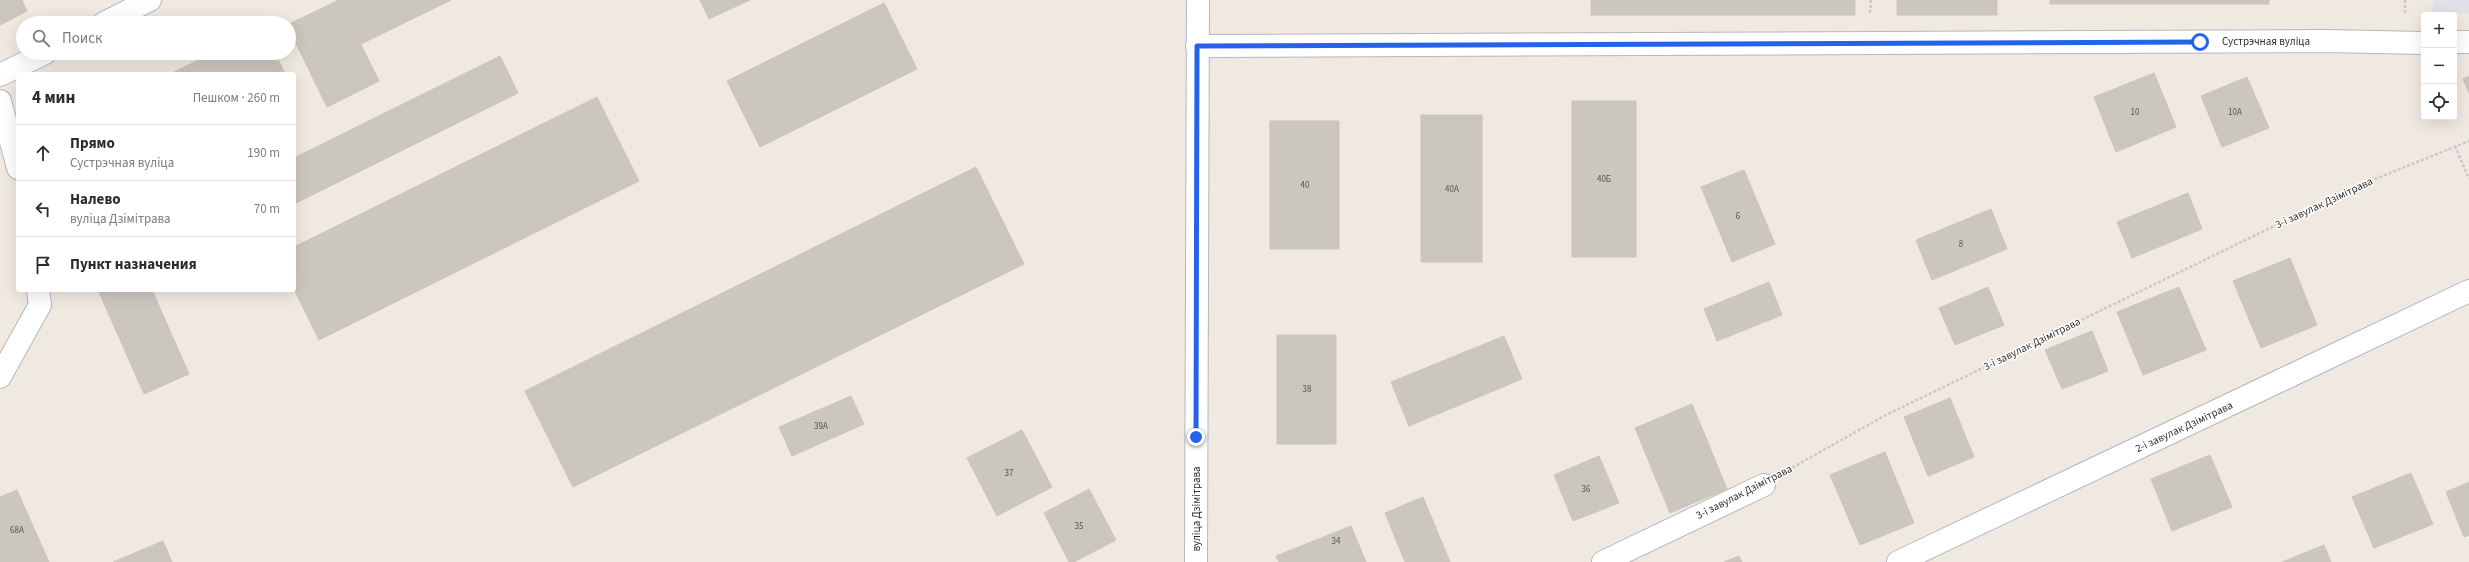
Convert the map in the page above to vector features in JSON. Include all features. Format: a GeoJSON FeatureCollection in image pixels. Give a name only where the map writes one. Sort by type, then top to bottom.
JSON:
{"type":"FeatureCollection","features":[{"type":"Feature","properties":{"kind":"street"},"geometry":{"type":"LineString","coordinates":[[118,16],[150,0]]}},
{"type":"Feature","properties":{"kind":"street","name":"вуліца Дзімітрава"},"geometry":{"type":"LineString","coordinates":[[1196,562],[1198,0]]}},
{"type":"Feature","properties":{"kind":"street","name":"Сустрэчная вуліца"},"geometry":{"type":"LineString","coordinates":[[1197,46],[2317,41],[2421,43]]}},
{"type":"Feature","properties":{"kind":"street"},"geometry":{"type":"LineString","coordinates":[[2457,42],[2469,42]]}},
{"type":"Feature","properties":{"kind":"street"},"geometry":{"type":"LineString","coordinates":[[0,75],[31,60]]}},
{"type":"Feature","properties":{"kind":"street"},"geometry":{"type":"LineString","coordinates":[[0,101],[16,161]]}},
{"type":"Feature","properties":{"kind":"street","name":"2-і завулак Дзімітрава"},"geometry":{"type":"LineString","coordinates":[[1898,562],[2469,291]]}},
{"type":"Feature","properties":{"kind":"street"},"geometry":{"type":"LineString","coordinates":[[0,377],[40,305],[38,292]]}},
{"type":"Feature","properties":{"kind":"street","name":"3-і завулак Дзімітрава"},"geometry":{"type":"LineString","coordinates":[[1603,562],[1764,485]]}},
{"type":"Feature","properties":{"kind":"path","name":"3-і завулак Дзімітрава"},"geometry":{"type":"LineString","coordinates":[[1764,485],[1886,415],[2354,188],[2469,141]]}},
{"type":"Feature","properties":{"kind":"path"},"geometry":{"type":"LineString","coordinates":[[2455,146],[2469,179]]}},
{"type":"Feature","properties":{"kind":"shaded area"},"geometry":{"type":"Polygon","coordinates":[[[2433,0],[2469,0],[2469,13],[2433,12],[2433,0]]]}},
{"type":"Feature","properties":{"kind":"building"},"geometry":{"type":"Polygon","coordinates":[[[0,0],[22,0],[27,11],[0,25],[0,0]]]}},
{"type":"Feature","properties":{"kind":"building"},"geometry":{"type":"Polygon","coordinates":[[[339,0],[451,0],[361,44],[339,0]]]}},
{"type":"Feature","properties":{"kind":"building"},"geometry":{"type":"Polygon","coordinates":[[[339,0],[379,81],[327,107],[296,43],[296,21],[339,0]]]}},
{"type":"Feature","properties":{"kind":"building"},"geometry":{"type":"Polygon","coordinates":[[[700,0],[750,0],[709,19],[700,0]]]}},
{"type":"Feature","properties":{"kind":"building"},"geometry":{"type":"Polygon","coordinates":[[[1591,0],[1855,0],[1855,15],[1591,15],[1591,0]]]}},
{"type":"Feature","properties":{"kind":"building"},"geometry":{"type":"Polygon","coordinates":[[[1897,0],[1997,0],[1997,15],[1897,15],[1897,0]]]}},
{"type":"Feature","properties":{"kind":"building"},"geometry":{"type":"Polygon","coordinates":[[[2050,0],[2269,0],[2269,4],[2050,4],[2050,0]]]}},
{"type":"Feature","properties":{"kind":"building"},"geometry":{"type":"Polygon","coordinates":[[[884,3],[917,69],[760,147],[727,81],[884,3]]]}},
{"type":"Feature","properties":{"kind":"building"},"geometry":{"type":"Polygon","coordinates":[[[500,56],[518,93],[296,203],[296,157],[500,56]]]}},
{"type":"Feature","properties":{"kind":"building"},"geometry":{"type":"Polygon","coordinates":[[[199,60],[278,60],[284,72],[174,72],[199,60]]]}},
{"type":"Feature","properties":{"kind":"building"},"geometry":{"type":"Polygon","coordinates":[[[2154,73],[2176,127],[2116,152],[2094,97],[2154,73]]]}},
{"type":"Feature","properties":{"kind":"building"},"geometry":{"type":"Polygon","coordinates":[[[2469,76],[2469,93],[2463,79],[2469,76]]]}},
{"type":"Feature","properties":{"kind":"building"},"geometry":{"type":"Polygon","coordinates":[[[2247,77],[2269,128],[2222,147],[2201,96],[2247,77]]]}},
{"type":"Feature","properties":{"kind":"building"},"geometry":{"type":"Polygon","coordinates":[[[597,97],[639,181],[319,340],[295,292],[296,246],[597,97]]]}},
{"type":"Feature","properties":{"kind":"building"},"geometry":{"type":"Polygon","coordinates":[[[1572,101],[1636,101],[1636,257],[1572,257],[1572,101]]]}},
{"type":"Feature","properties":{"kind":"building"},"geometry":{"type":"Polygon","coordinates":[[[1421,115],[1482,115],[1482,262],[1421,262],[1421,115]]]}},
{"type":"Feature","properties":{"kind":"building"},"geometry":{"type":"Polygon","coordinates":[[[1270,121],[1339,121],[1339,249],[1270,249],[1270,121]]]}},
{"type":"Feature","properties":{"kind":"building"},"geometry":{"type":"Polygon","coordinates":[[[976,167],[1024,264],[573,487],[525,391],[976,167]]]}},
{"type":"Feature","properties":{"kind":"building"},"geometry":{"type":"Polygon","coordinates":[[[1744,170],[1775,244],[1732,262],[1701,187],[1744,170]]]}},
{"type":"Feature","properties":{"kind":"building"},"geometry":{"type":"Polygon","coordinates":[[[2188,193],[2202,229],[2132,258],[2117,222],[2188,193]]]}},
{"type":"Feature","properties":{"kind":"building"},"geometry":{"type":"Polygon","coordinates":[[[1991,209],[2007,249],[1932,280],[1916,240],[1991,209]]]}},
{"type":"Feature","properties":{"kind":"building"},"geometry":{"type":"Polygon","coordinates":[[[2290,258],[2317,325],[2261,348],[2233,281],[2290,258]]]}},
{"type":"Feature","properties":{"kind":"building"},"geometry":{"type":"Polygon","coordinates":[[[1769,282],[1782,315],[1717,341],[1704,309],[1769,282]]]}},
{"type":"Feature","properties":{"kind":"building"},"geometry":{"type":"Polygon","coordinates":[[[1988,287],[2004,325],[1955,345],[1939,308],[1988,287]]]}},
{"type":"Feature","properties":{"kind":"building"},"geometry":{"type":"Polygon","coordinates":[[[2179,287],[2206,350],[2143,375],[2117,312],[2179,287]]]}},
{"type":"Feature","properties":{"kind":"building"},"geometry":{"type":"Polygon","coordinates":[[[99,292],[153,292],[189,374],[144,394],[99,292]]]}},
{"type":"Feature","properties":{"kind":"building"},"geometry":{"type":"Polygon","coordinates":[[[2092,331],[2108,371],[2062,389],[2045,350],[2092,331]]]}},
{"type":"Feature","properties":{"kind":"building"},"geometry":{"type":"Polygon","coordinates":[[[1277,335],[1336,335],[1336,444],[1277,444],[1277,335]]]}},
{"type":"Feature","properties":{"kind":"building"},"geometry":{"type":"Polygon","coordinates":[[[1504,336],[1522,379],[1409,426],[1391,382],[1504,336]]]}},
{"type":"Feature","properties":{"kind":"building"},"geometry":{"type":"Polygon","coordinates":[[[851,396],[864,424],[792,456],[779,427],[851,396]]]}},
{"type":"Feature","properties":{"kind":"building"},"geometry":{"type":"Polygon","coordinates":[[[1950,398],[1974,457],[1928,476],[1904,417],[1950,398]]]}},
{"type":"Feature","properties":{"kind":"building"},"geometry":{"type":"Polygon","coordinates":[[[1692,404],[1727,489],[1670,513],[1635,428],[1692,404]]]}},
{"type":"Feature","properties":{"kind":"building"},"geometry":{"type":"Polygon","coordinates":[[[1022,430],[1052,487],[997,516],[967,458],[1022,430]]]}},
{"type":"Feature","properties":{"kind":"building"},"geometry":{"type":"Polygon","coordinates":[[[1885,452],[1914,523],[1860,545],[1830,475],[1885,452]]]}},
{"type":"Feature","properties":{"kind":"building"},"geometry":{"type":"Polygon","coordinates":[[[2210,455],[2232,507],[2172,531],[2151,479],[2210,455]]]}},
{"type":"Feature","properties":{"kind":"building"},"geometry":{"type":"Polygon","coordinates":[[[1599,456],[1619,503],[1573,521],[1554,475],[1599,456]]]}},
{"type":"Feature","properties":{"kind":"building"},"geometry":{"type":"Polygon","coordinates":[[[2411,473],[2433,524],[2374,548],[2352,497],[2411,473]]]}},
{"type":"Feature","properties":{"kind":"building"},"geometry":{"type":"Polygon","coordinates":[[[2469,482],[2469,535],[2464,537],[2446,492],[2469,482]]]}},
{"type":"Feature","properties":{"kind":"building"},"geometry":{"type":"Polygon","coordinates":[[[1089,489],[1116,540],[1074,562],[1069,562],[1044,513],[1089,489]]]}},
{"type":"Feature","properties":{"kind":"building"},"geometry":{"type":"Polygon","coordinates":[[[17,490],[49,562],[0,562],[0,497],[17,490]]]}},
{"type":"Feature","properties":{"kind":"building"},"geometry":{"type":"Polygon","coordinates":[[[1423,497],[1450,562],[1405,562],[1385,513],[1423,497]]]}},
{"type":"Feature","properties":{"kind":"building"},"geometry":{"type":"Polygon","coordinates":[[[1351,526],[1366,562],[1279,562],[1276,556],[1351,526]]]}},
{"type":"Feature","properties":{"kind":"building"},"geometry":{"type":"Polygon","coordinates":[[[163,541],[172,562],[113,562],[163,541]]]}},
{"type":"Feature","properties":{"kind":"building"},"geometry":{"type":"Polygon","coordinates":[[[2324,545],[2331,562],[2282,562],[2324,545]]]}},
{"type":"Feature","properties":{"kind":"building"},"geometry":{"type":"Polygon","coordinates":[[[1739,556],[1742,562],[1724,562],[1739,556]]]}},
{"type":"Feature","properties":{"kind":"route"},"geometry":{"type":"LineString","coordinates":[[1196,437],[1197,46],[2200,42]]}}]}
